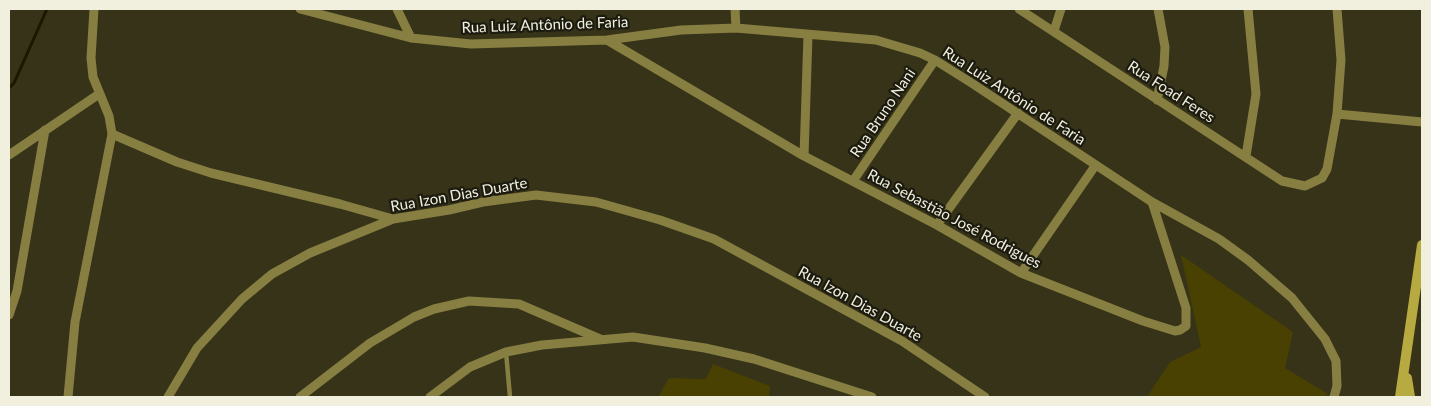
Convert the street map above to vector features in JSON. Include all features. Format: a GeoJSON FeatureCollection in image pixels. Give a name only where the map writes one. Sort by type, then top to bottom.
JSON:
{"type":"FeatureCollection","features":[{"type":"Feature","properties":{"kind":"street"},"geometry":{"type":"LineString","coordinates":[[68,397],[75,322],[112,134],[109,116],[99,94],[91,58],[94,9]]}},
{"type":"Feature","properties":{"kind":"street","name":"Rua Luiz Antônio de Faria"},"geometry":{"type":"LineString","coordinates":[[300,9],[411,38],[471,44],[607,40],[681,30],[736,28],[876,40],[935,60],[1018,113],[1095,166],[1152,202],[1219,239],[1248,260],[1292,298],[1325,339],[1336,361],[1337,386],[1334,397]]}},
{"type":"Feature","properties":{"kind":"street"},"geometry":{"type":"LineString","coordinates":[[396,9],[411,38]]}},
{"type":"Feature","properties":{"kind":"street"},"geometry":{"type":"LineString","coordinates":[[736,9],[736,28]]}},
{"type":"Feature","properties":{"kind":"street","name":"Rua Foad Feres"},"geometry":{"type":"LineString","coordinates":[[1019,9],[1282,181],[1296,186],[1313,184],[1322,178],[1327,169],[1336,114]]}},
{"type":"Feature","properties":{"kind":"street"},"geometry":{"type":"LineString","coordinates":[[1054,31],[1061,9]]}},
{"type":"Feature","properties":{"kind":"street"},"geometry":{"type":"LineString","coordinates":[[1157,100],[1164,66],[1165,46],[1158,9]]}},
{"type":"Feature","properties":{"kind":"street"},"geometry":{"type":"LineString","coordinates":[[1246,156],[1256,94],[1248,9]]}},
{"type":"Feature","properties":{"kind":"street"},"geometry":{"type":"LineString","coordinates":[[1337,9],[1341,60],[1336,114],[1422,122]]}},
{"type":"Feature","properties":{"kind":"street"},"geometry":{"type":"LineString","coordinates":[[804,156],[808,35]]}},
{"type":"Feature","properties":{"kind":"street","name":"Rua Sebastião José Rodrigues"},"geometry":{"type":"LineString","coordinates":[[607,40],[804,156],[937,225],[1021,273],[1175,331],[1183,329],[1187,318],[1186,308],[1152,202]]}},
{"type":"Feature","properties":{"kind":"street","name":"Rua Bruno Nani"},"geometry":{"type":"LineString","coordinates":[[854,181],[935,60]]}},
{"type":"Feature","properties":{"kind":"street"},"geometry":{"type":"LineString","coordinates":[[9,155],[99,94]]}},
{"type":"Feature","properties":{"kind":"street"},"geometry":{"type":"LineString","coordinates":[[937,225],[1018,113]]}},
{"type":"Feature","properties":{"kind":"street"},"geometry":{"type":"LineString","coordinates":[[9,315],[17,291],[46,130]]}},
{"type":"Feature","properties":{"kind":"street"},"geometry":{"type":"LineString","coordinates":[[112,134],[177,162],[211,174],[331,202],[393,219]]}},
{"type":"Feature","properties":{"kind":"street"},"geometry":{"type":"LineString","coordinates":[[1021,273],[1095,166]]}},
{"type":"Feature","properties":{"kind":"street","name":"Rua Izon Dias Duarte"},"geometry":{"type":"LineString","coordinates":[[168,397],[197,348],[242,298],[272,274],[310,253],[393,219],[449,210],[483,202],[536,196],[596,202],[660,220],[714,239],[902,341],[985,397]]}},
{"type":"Feature","properties":{"kind":"street"},"geometry":{"type":"LineString","coordinates":[[1400,397],[1406,369],[1422,245]]}},
{"type":"Feature","properties":{"kind":"street"},"geometry":{"type":"LineString","coordinates":[[300,397],[370,343],[414,317],[434,309],[469,302],[519,304],[600,340]]}},
{"type":"Feature","properties":{"kind":"street"},"geometry":{"type":"LineString","coordinates":[[430,397],[470,367],[506,352],[542,345],[633,337],[714,350],[754,359],[872,397]]}},
{"type":"Feature","properties":{"kind":"street"},"geometry":{"type":"LineString","coordinates":[[1406,369],[1410,397]]}},
{"type":"Feature","properties":{"kind":"lane"},"geometry":{"type":"LineString","coordinates":[[506,352],[510,397]]}},
{"type":"Feature","properties":{"kind":"shaded area"},"geometry":{"type":"Polygon","coordinates":[[[1181,255],[1293,332],[1285,368],[1328,394],[1325,397],[1147,397],[1170,362],[1201,347],[1181,255]]]}},
{"type":"Feature","properties":{"kind":"shaded area"},"geometry":{"type":"Polygon","coordinates":[[[713,364],[770,386],[769,397],[658,397],[669,378],[706,379],[713,364]]]}},
{"type":"Feature","properties":{"kind":"waterway"},"geometry":{"type":"LineString","coordinates":[[9,88],[14,83],[47,9]]}}]}
